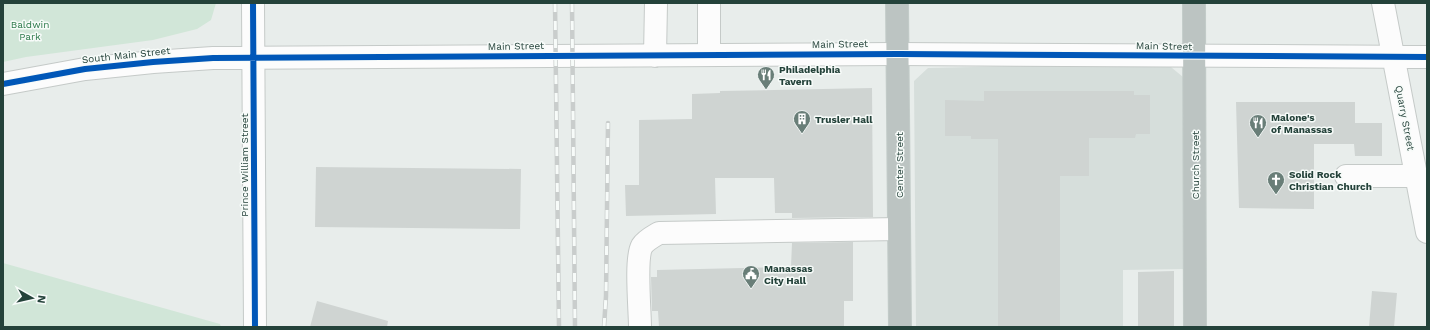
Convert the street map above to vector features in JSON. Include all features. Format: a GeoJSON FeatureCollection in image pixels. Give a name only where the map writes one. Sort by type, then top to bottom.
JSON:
{"type":"FeatureCollection","features":[{"type":"Feature","properties":{"kind":"highway","name":"Center Street"},"geometry":{"type":"LineString","coordinates":[[897,3],[900,327]]}},
{"type":"Feature","properties":{"kind":"highway","name":"Church Street"},"geometry":{"type":"LineString","coordinates":[[1194,3],[1196,327]]}},
{"type":"Feature","properties":{"kind":"street","name":"Prince William Street"},"geometry":{"type":"LineString","coordinates":[[253,3],[255,327]]}},
{"type":"Feature","properties":{"kind":"street"},"geometry":{"type":"LineString","coordinates":[[656,3],[656,56]]}},
{"type":"Feature","properties":{"kind":"street"},"geometry":{"type":"LineString","coordinates":[[709,3],[709,55]]}},
{"type":"Feature","properties":{"kind":"street","name":"Quarry Street"},"geometry":{"type":"LineString","coordinates":[[1383,3],[1427,232]]}},
{"type":"Feature","properties":{"kind":"street","name":"Main Street"},"geometry":{"type":"LineString","coordinates":[[253,58],[898,54],[1195,57],[1427,57]]}},
{"type":"Feature","properties":{"kind":"street","name":"South Main Street"},"geometry":{"type":"LineString","coordinates":[[3,84],[93,68],[160,61],[213,58],[253,58]]}},
{"type":"Feature","properties":{"kind":"street"},"geometry":{"type":"LineString","coordinates":[[1346,176],[1416,176]]}},
{"type":"Feature","properties":{"kind":"street"},"geometry":{"type":"LineString","coordinates":[[640,327],[639,259],[642,246],[650,238],[660,233],[899,230]]}},
{"type":"Feature","properties":{"kind":"shaded area"},"geometry":{"type":"Polygon","coordinates":[[[1166,63],[1183,77],[1184,269],[1123,270],[1123,327],[916,327],[914,81],[928,68],[1166,63]]]}},
{"type":"Feature","properties":{"kind":"green space","name":"Baldwin Park"},"geometry":{"type":"Polygon","coordinates":[[[3,3],[216,3],[211,20],[197,29],[153,40],[26,57],[3,62],[3,3]]]}},
{"type":"Feature","properties":{"kind":"green space"},"geometry":{"type":"Polygon","coordinates":[[[3,263],[220,324],[221,327],[3,327],[3,263]]]}},
{"type":"Feature","properties":{"kind":"building"},"geometry":{"type":"Polygon","coordinates":[[[872,88],[873,217],[792,218],[792,213],[775,213],[774,178],[715,178],[716,214],[626,216],[625,185],[639,185],[639,120],[692,119],[692,94],[720,93],[720,91],[872,88]]]}},
{"type":"Feature","properties":{"kind":"building"},"geometry":{"type":"Polygon","coordinates":[[[984,91],[1134,91],[1134,95],[1150,95],[1150,134],[1136,134],[1135,138],[1089,138],[1089,176],[1060,176],[1060,327],[998,327],[998,139],[971,139],[971,136],[945,136],[945,100],[984,101],[984,91]]]}},
{"type":"Feature","properties":{"kind":"building"},"geometry":{"type":"Polygon","coordinates":[[[1236,102],[1355,102],[1355,123],[1382,123],[1382,156],[1355,156],[1354,144],[1314,144],[1314,209],[1239,208],[1236,102]]]}},
{"type":"Feature","properties":{"kind":"building"},"geometry":{"type":"Polygon","coordinates":[[[316,167],[521,169],[520,229],[315,227],[316,167]]]}},
{"type":"Feature","properties":{"kind":"building","name":"Manassas City Hall"},"geometry":{"type":"Polygon","coordinates":[[[853,242],[853,301],[844,301],[844,327],[659,327],[658,311],[652,311],[651,277],[657,277],[657,270],[791,267],[792,243],[853,242]]]}},
{"type":"Feature","properties":{"kind":"building"},"geometry":{"type":"Polygon","coordinates":[[[1174,271],[1174,327],[1138,327],[1138,272],[1174,271]]]}},
{"type":"Feature","properties":{"kind":"building"},"geometry":{"type":"Polygon","coordinates":[[[1372,291],[1397,293],[1394,327],[1369,327],[1372,291]]]}},
{"type":"Feature","properties":{"kind":"building"},"geometry":{"type":"Polygon","coordinates":[[[317,301],[388,321],[387,327],[310,327],[317,301]]]}},
{"type":"Feature","properties":{"kind":"railway"},"geometry":{"type":"LineString","coordinates":[[555,3],[559,327]]}},
{"type":"Feature","properties":{"kind":"railway"},"geometry":{"type":"LineString","coordinates":[[572,3],[575,327]]}},
{"type":"Feature","properties":{"kind":"railway"},"geometry":{"type":"LineString","coordinates":[[604,327],[606,296],[608,123]]}},
{"type":"Feature","properties":{"kind":"cycle path"},"geometry":{"type":"LineString","coordinates":[[253,3],[255,327]]}},
{"type":"Feature","properties":{"kind":"cycle path"},"geometry":{"type":"LineString","coordinates":[[3,84],[85,69],[213,58],[898,54],[1427,57]]}},
{"type":"Feature","properties":{"kind":"place","name":"Philadelphia Tavern"},"geometry":{"type":"Point","coordinates":[766,90]}},
{"type":"Feature","properties":{"kind":"place","name":"Trusler Hall"},"geometry":{"type":"Point","coordinates":[802,134]}},
{"type":"Feature","properties":{"kind":"place","name":"Malone's of Manassas"},"geometry":{"type":"Point","coordinates":[1258,138]}},
{"type":"Feature","properties":{"kind":"place","name":"Solid Rock Christian Church"},"geometry":{"type":"Point","coordinates":[1276,195]}},
{"type":"Feature","properties":{"kind":"place","name":"Manassas City Hall"},"geometry":{"type":"Point","coordinates":[751,289]}}]}
